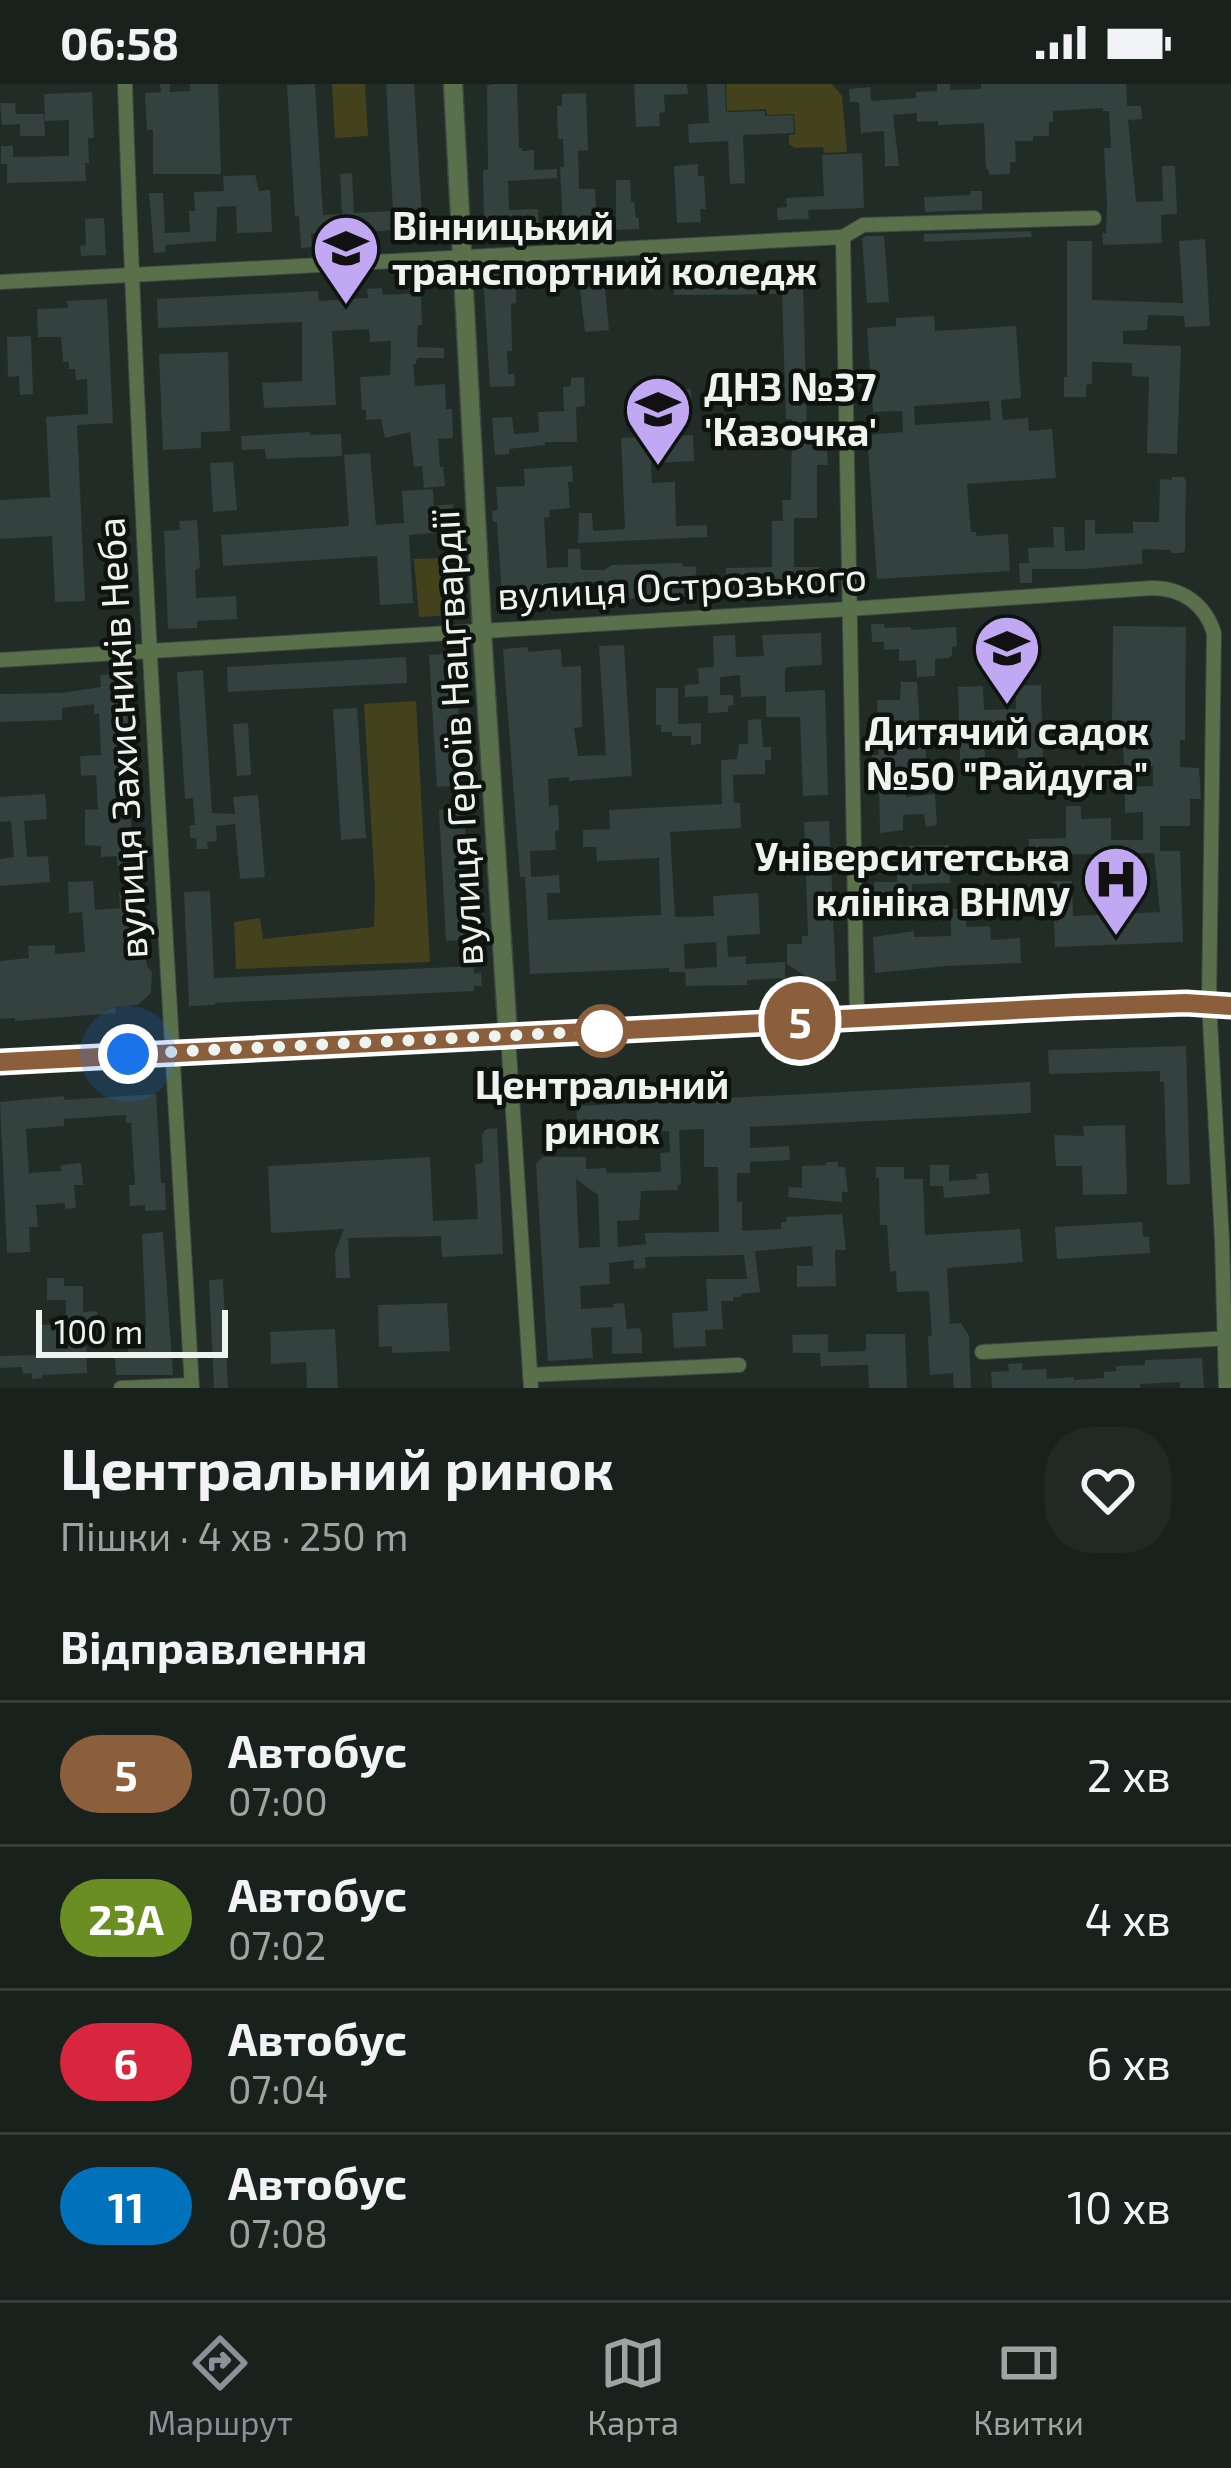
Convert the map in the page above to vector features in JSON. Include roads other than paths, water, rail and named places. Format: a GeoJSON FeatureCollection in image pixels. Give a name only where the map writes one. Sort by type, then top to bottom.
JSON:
{"type":"FeatureCollection","features":[{"type":"Feature","properties":{"kind":"main road"},"geometry":{"type":"LineString","coordinates":[[0,1062],[1220,1004]]}},
{"type":"Feature","properties":{"kind":"street","name":"вулиця Захисників Неба"},"geometry":{"type":"LineString","coordinates":[[125,84],[150,652],[192,1386]]}},
{"type":"Feature","properties":{"kind":"street","name":"вулиця Героїв Нацгвардії"},"geometry":{"type":"LineString","coordinates":[[453,84],[482,631],[531,1381]]}},
{"type":"Feature","properties":{"kind":"street"},"geometry":{"type":"LineString","coordinates":[[0,282],[843,237],[863,225],[1094,218]]}},
{"type":"Feature","properties":{"kind":"street"},"geometry":{"type":"LineString","coordinates":[[843,237],[857,1018]]}},
{"type":"Feature","properties":{"kind":"street","name":"вулиця Острозького"},"geometry":{"type":"LineString","coordinates":[[0,660],[1164,588],[1191,599],[1209,619],[1214,633],[1220,1004]]}},
{"type":"Feature","properties":{"kind":"street"},"geometry":{"type":"LineString","coordinates":[[1220,1004],[1226,1388]]}},
{"type":"Feature","properties":{"kind":"street"},"geometry":{"type":"LineString","coordinates":[[982,1352],[1227,1338]]}},
{"type":"Feature","properties":{"kind":"street"},"geometry":{"type":"LineString","coordinates":[[531,1381],[739,1365]]}},
{"type":"Feature","properties":{"kind":"street"},"geometry":{"type":"LineString","coordinates":[[121,1388],[192,1386]]}},
{"type":"Feature","properties":{"kind":"place","name":"Вінницький транспортний коледж"},"geometry":{"type":"Point","coordinates":[346,307]}},
{"type":"Feature","properties":{"kind":"place","name":"ДНЗ №37 'Казочка'"},"geometry":{"type":"Point","coordinates":[658,468]}},
{"type":"Feature","properties":{"kind":"place","name":"Дитячий садок №50 \"Райдуга\""},"geometry":{"type":"Point","coordinates":[1007,707]}},
{"type":"Feature","properties":{"kind":"place","name":"Університетська клініка ВНМУ"},"geometry":{"type":"Point","coordinates":[1116,938]}},
{"type":"Feature","properties":{"kind":"place","name":"Центральний ринок"},"geometry":{"type":"Point","coordinates":[602,1031]}}]}
